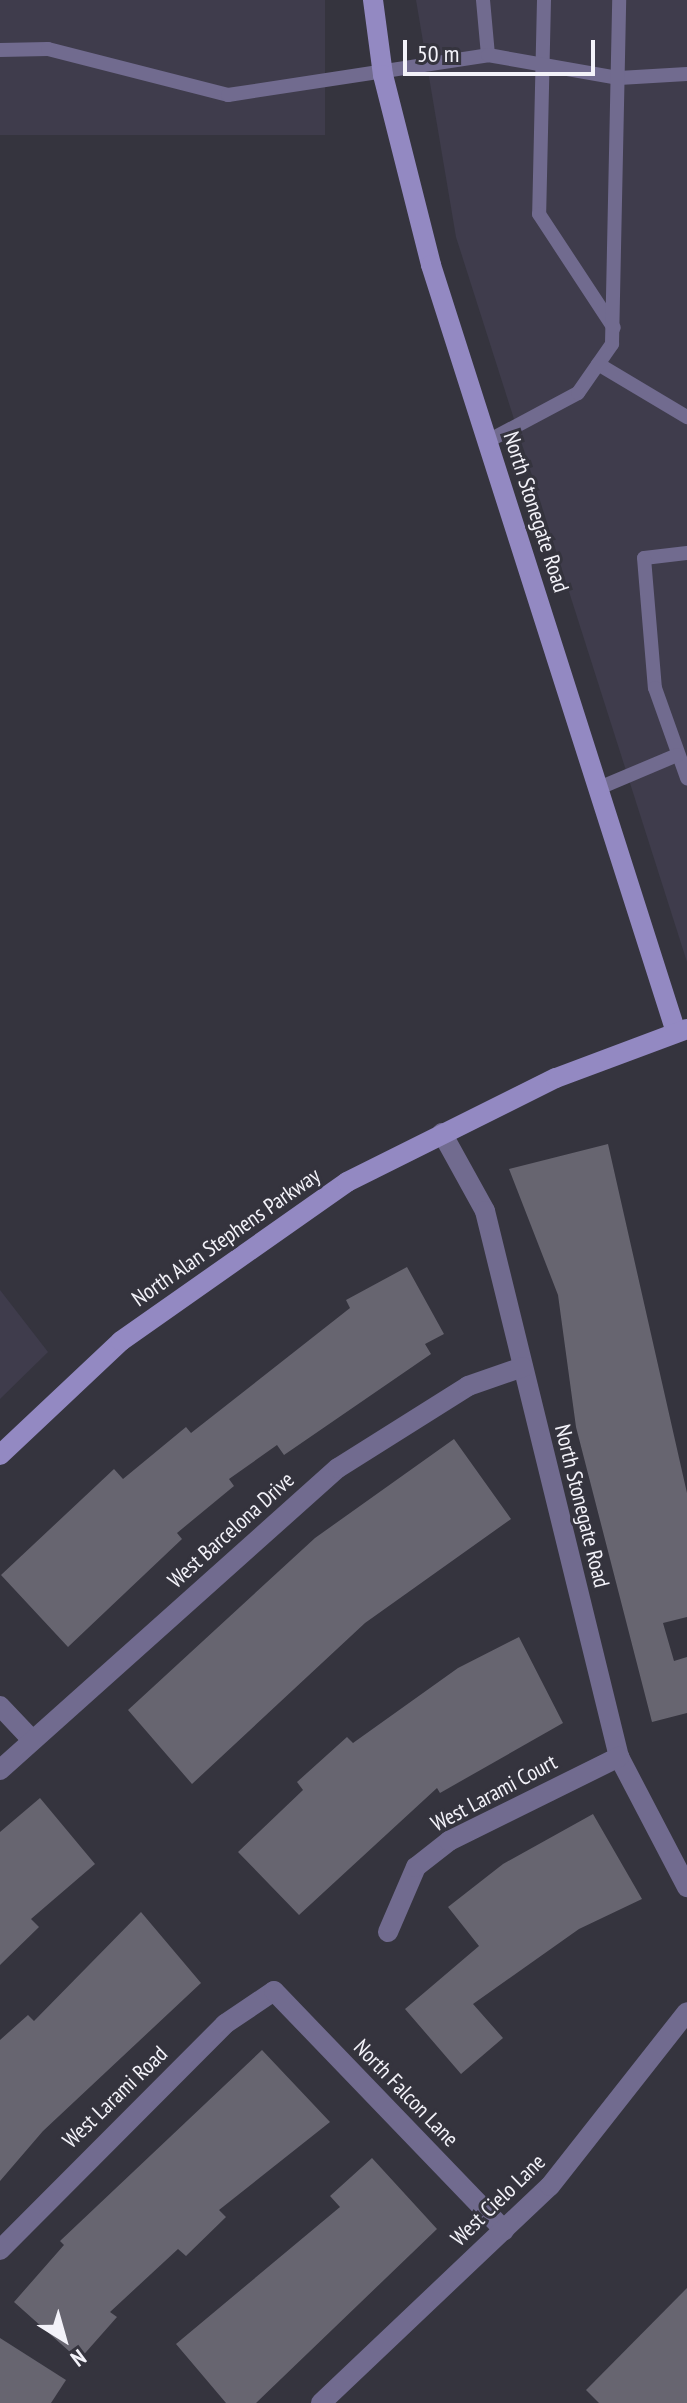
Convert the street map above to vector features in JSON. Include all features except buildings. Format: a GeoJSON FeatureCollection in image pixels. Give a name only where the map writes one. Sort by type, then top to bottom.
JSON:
{"type":"FeatureCollection","features":[{"type":"Feature","properties":{"kind":"street","name":"North Stonegate Road"},"geometry":{"type":"LineString","coordinates":[[373,0],[383,75],[431,265],[599,788],[681,1030]]}},
{"type":"Feature","properties":{"kind":"street","name":"North Alan Stephens Parkway"},"geometry":{"type":"LineString","coordinates":[[0,1455],[121,1341],[237,1253],[347,1182],[442,1133],[681,1030]]}},
{"type":"Feature","properties":{"kind":"street","name":"North Stonegate Road"},"geometry":{"type":"LineString","coordinates":[[442,1133],[485,1211],[619,1757],[687,1887]]}},
{"type":"Feature","properties":{"kind":"street","name":"West Barcelona Drive"},"geometry":{"type":"LineString","coordinates":[[0,1770],[338,1468],[468,1386],[523,1367]]}},
{"type":"Feature","properties":{"kind":"street"},"geometry":{"type":"LineString","coordinates":[[0,1706],[32,1740]]}},
{"type":"Feature","properties":{"kind":"street","name":"West Larami Court"},"geometry":{"type":"LineString","coordinates":[[388,1932],[416,1867],[449,1841],[619,1757]]}},
{"type":"Feature","properties":{"kind":"street","name":"North Falcon Lane"},"geometry":{"type":"LineString","coordinates":[[274,1991],[504,2230]]}},
{"type":"Feature","properties":{"kind":"street","name":"West Larami Road"},"geometry":{"type":"LineString","coordinates":[[0,2250],[225,2024],[274,1991]]}},
{"type":"Feature","properties":{"kind":"street","name":"West Cielo Lane"},"geometry":{"type":"LineString","coordinates":[[321,2403],[504,2230],[590,2142],[687,2012]]}},
{"type":"Feature","properties":{"kind":"lane"},"geometry":{"type":"LineString","coordinates":[[483,0],[488,55]]}},
{"type":"Feature","properties":{"kind":"lane"},"geometry":{"type":"LineString","coordinates":[[544,0],[539,214],[614,328]]}},
{"type":"Feature","properties":{"kind":"lane"},"geometry":{"type":"LineString","coordinates":[[488,441],[578,393],[598,364],[614,328],[619,0]]}},
{"type":"Feature","properties":{"kind":"lane"},"geometry":{"type":"LineString","coordinates":[[0,50],[48,49],[228,95],[383,75],[488,55],[619,78],[687,74]]}},
{"type":"Feature","properties":{"kind":"lane"},"geometry":{"type":"LineString","coordinates":[[598,364],[687,417]]}},
{"type":"Feature","properties":{"kind":"lane"},"geometry":{"type":"LineString","coordinates":[[687,553],[644,558],[655,688],[687,778]]}},
{"type":"Feature","properties":{"kind":"lane"},"geometry":{"type":"LineString","coordinates":[[599,788],[677,755]]}},
{"type":"Feature","properties":{"kind":"shaded area"},"geometry":{"type":"Polygon","coordinates":[[[0,0],[325,0],[325,135],[0,135],[0,0]]]}},
{"type":"Feature","properties":{"kind":"shaded area"},"geometry":{"type":"Polygon","coordinates":[[[416,0],[687,0],[687,962],[456,237],[416,0]]]}},
{"type":"Feature","properties":{"kind":"shaded area"},"geometry":{"type":"Polygon","coordinates":[[[0,1290],[48,1352],[0,1399],[0,1290]]]}}]}
